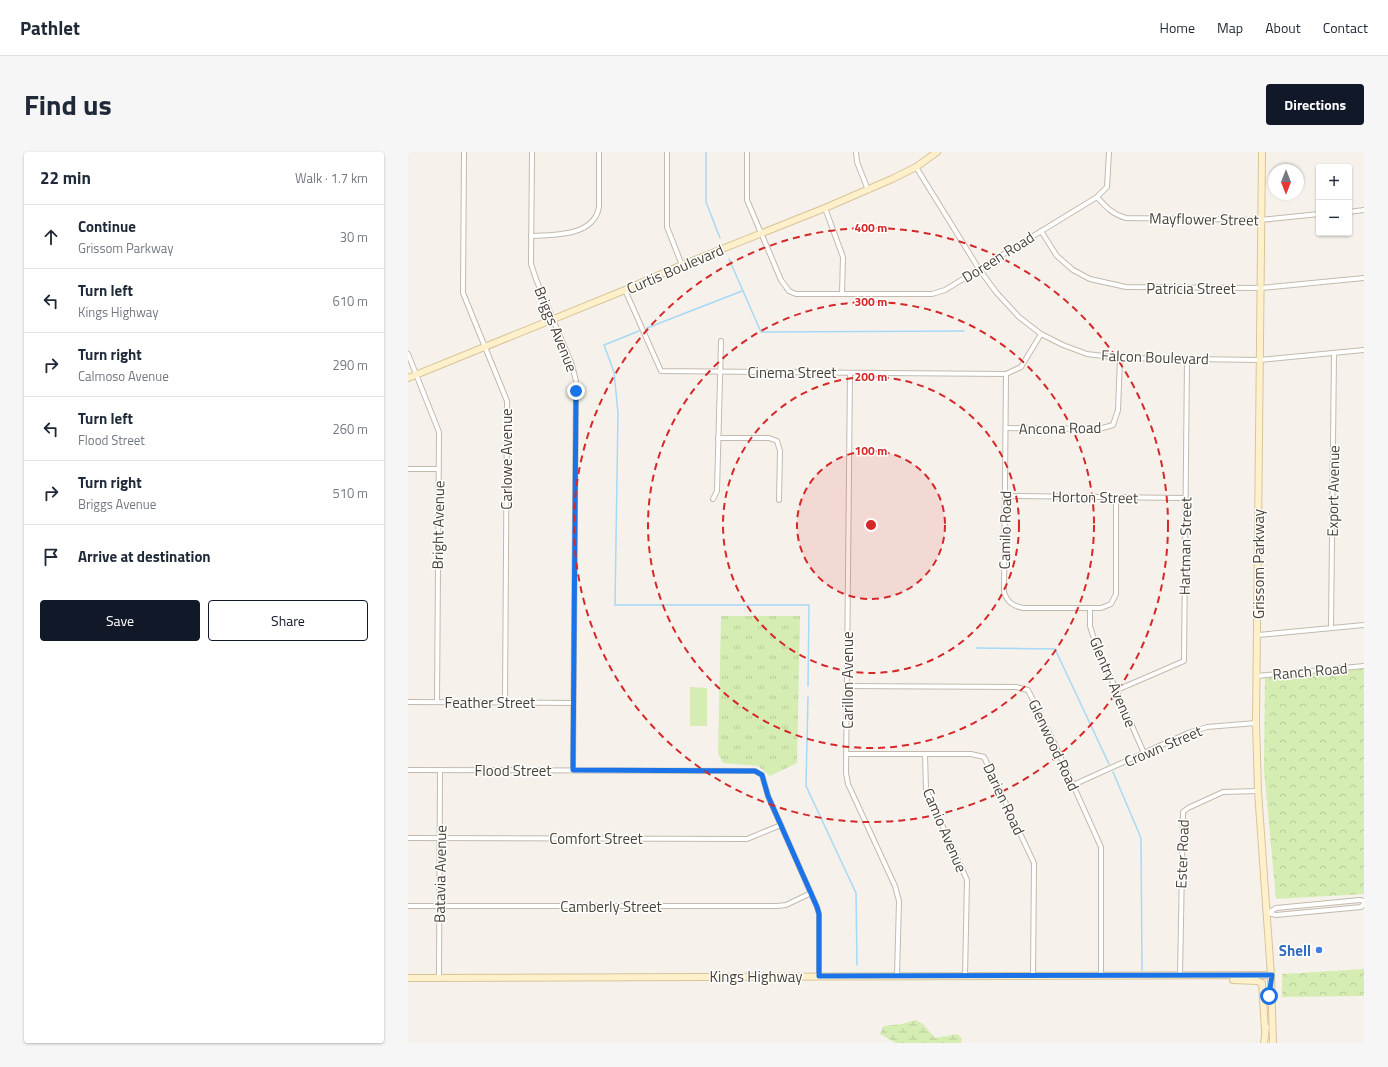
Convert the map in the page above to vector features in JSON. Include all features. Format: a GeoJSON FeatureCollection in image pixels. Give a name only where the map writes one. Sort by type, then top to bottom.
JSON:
{"type":"FeatureCollection","features":[{"type":"Feature","properties":{"kind":"street","name":"Carlowe Avenue"},"geometry":{"type":"LineString","coordinates":[[464,152],[463,293],[507,401],[505,702]]}},
{"type":"Feature","properties":{"kind":"street","name":"Briggs Avenue"},"geometry":{"type":"LineString","coordinates":[[532,152],[531,264],[572,365],[576,381],[573,770]]}},
{"type":"Feature","properties":{"kind":"street"},"geometry":{"type":"LineString","coordinates":[[531,236],[559,235],[577,231],[593,222],[598,215],[599,207],[599,152]]}},
{"type":"Feature","properties":{"kind":"street"},"geometry":{"type":"LineString","coordinates":[[667,152],[667,227],[682,265]]}},
{"type":"Feature","properties":{"kind":"street"},"geometry":{"type":"LineString","coordinates":[[747,152],[748,200],[762,234]]}},
{"type":"Feature","properties":{"kind":"street"},"geometry":{"type":"LineString","coordinates":[[856,152],[857,162],[868,190]]}},
{"type":"Feature","properties":{"kind":"street","name":"Curtis Boulevard"},"geometry":{"type":"LineString","coordinates":[[408,378],[868,190],[916,167],[937,152]]}},
{"type":"Feature","properties":{"kind":"street","name":"Doreen Road"},"geometry":{"type":"LineString","coordinates":[[762,234],[781,280],[789,291],[796,294],[932,294],[945,290],[1097,196],[1107,187],[1109,152]]}},
{"type":"Feature","properties":{"kind":"street","name":"Grissom Parkway"},"geometry":{"type":"LineString","coordinates":[[1262,152],[1256,723],[1258,791],[1272,975],[1273,1043]]}},
{"type":"Feature","properties":{"kind":"street","name":"Falcon Boulevard"},"geometry":{"type":"LineString","coordinates":[[916,167],[979,269],[996,292],[1019,317],[1041,334],[1063,345],[1088,354],[1120,358],[1260,360],[1364,350]]}},
{"type":"Feature","properties":{"kind":"street","name":"Mayflower Street"},"geometry":{"type":"LineString","coordinates":[[1097,196],[1109,210],[1116,215],[1126,218],[1261,220],[1316,214]]}},
{"type":"Feature","properties":{"kind":"street"},"geometry":{"type":"LineString","coordinates":[[825,208],[843,258],[842,294]]}},
{"type":"Feature","properties":{"kind":"street"},"geometry":{"type":"LineString","coordinates":[[1352,212],[1364,210]]}},
{"type":"Feature","properties":{"kind":"street","name":"Patricia Street"},"geometry":{"type":"LineString","coordinates":[[1041,231],[1057,256],[1073,270],[1090,279],[1108,285],[1126,288],[1261,288],[1364,278]]}},
{"type":"Feature","properties":{"kind":"street","name":"Cinema Street"},"geometry":{"type":"LineString","coordinates":[[625,290],[660,372],[1006,374]]}},
{"type":"Feature","properties":{"kind":"street"},"geometry":{"type":"LineString","coordinates":[[1006,374],[1021,367],[1041,334]]}},
{"type":"Feature","properties":{"kind":"street"},"geometry":{"type":"LineString","coordinates":[[713,499],[717,491],[721,341]]}},
{"type":"Feature","properties":{"kind":"street","name":"Export Avenue"},"geometry":{"type":"LineString","coordinates":[[1331,628],[1334,353]]}},
{"type":"Feature","properties":{"kind":"street","name":"Bright Avenue"},"geometry":{"type":"LineString","coordinates":[[408,354],[440,432],[437,702]]}},
{"type":"Feature","properties":{"kind":"street","name":"Ancona Road"},"geometry":{"type":"LineString","coordinates":[[1006,428],[1099,430],[1113,425],[1118,410],[1120,358]]}},
{"type":"Feature","properties":{"kind":"street","name":"Hartman Street"},"geometry":{"type":"LineString","coordinates":[[1117,690],[1184,661],[1187,359]]}},
{"type":"Feature","properties":{"kind":"street","name":"Carillon Avenue"},"geometry":{"type":"LineString","coordinates":[[850,373],[846,754],[848,784],[895,886],[899,901],[897,976]]}},
{"type":"Feature","properties":{"kind":"street","name":"Camilo Road"},"geometry":{"type":"LineString","coordinates":[[1006,374],[1004,592],[1007,600],[1015,606],[1023,608],[1090,608]]}},
{"type":"Feature","properties":{"kind":"street"},"geometry":{"type":"LineString","coordinates":[[718,438],[769,438],[777,441],[780,451],[779,500]]}},
{"type":"Feature","properties":{"kind":"street"},"geometry":{"type":"LineString","coordinates":[[408,469],[439,469]]}},
{"type":"Feature","properties":{"kind":"street","name":"Horton Street"},"geometry":{"type":"LineString","coordinates":[[1005,496],[1185,498]]}},
{"type":"Feature","properties":{"kind":"street"},"geometry":{"type":"LineString","coordinates":[[1090,608],[1101,608],[1111,604],[1116,594],[1116,498]]}},
{"type":"Feature","properties":{"kind":"street","name":"Glentry Avenue"},"geometry":{"type":"LineString","coordinates":[[1090,608],[1092,631],[1144,754]]}},
{"type":"Feature","properties":{"kind":"street"},"geometry":{"type":"LineString","coordinates":[[1258,636],[1364,626]]}},
{"type":"Feature","properties":{"kind":"street","name":"Ranch Road"},"geometry":{"type":"LineString","coordinates":[[1257,676],[1364,666]]}},
{"type":"Feature","properties":{"kind":"street","name":"Glenwood Road"},"geometry":{"type":"LineString","coordinates":[[847,686],[1016,687],[1028,690],[1101,847],[1101,976]]}},
{"type":"Feature","properties":{"kind":"street","name":"Feather Street"},"geometry":{"type":"LineString","coordinates":[[408,702],[573,703]]}},
{"type":"Feature","properties":{"kind":"street","name":"Crown Street"},"geometry":{"type":"LineString","coordinates":[[1073,785],[1188,733],[1207,727],[1256,723]]}},
{"type":"Feature","properties":{"kind":"street","name":"Darien Road"},"geometry":{"type":"LineString","coordinates":[[846,754],[971,754],[984,757],[1034,863],[1033,976]]}},
{"type":"Feature","properties":{"kind":"street","name":"Camio Avenue"},"geometry":{"type":"LineString","coordinates":[[925,755],[926,789],[967,880],[965,976]]}},
{"type":"Feature","properties":{"kind":"street","name":"Flood Street"},"geometry":{"type":"LineString","coordinates":[[408,770],[755,771],[762,775],[768,796],[781,826]]}},
{"type":"Feature","properties":{"kind":"street","name":"Batavia Avenue"},"geometry":{"type":"LineString","coordinates":[[439,978],[441,838],[440,770]]}},
{"type":"Feature","properties":{"kind":"street","name":"Ester Road"},"geometry":{"type":"LineString","coordinates":[[1180,976],[1183,812],[1188,808],[1223,792],[1258,791]]}},
{"type":"Feature","properties":{"kind":"street"},"geometry":{"type":"LineString","coordinates":[[781,826],[819,914],[819,976]]}},
{"type":"Feature","properties":{"kind":"street","name":"Comfort Street"},"geometry":{"type":"LineString","coordinates":[[408,838],[747,839],[781,826]]}},
{"type":"Feature","properties":{"kind":"street","name":"Camberly Street"},"geometry":{"type":"LineString","coordinates":[[408,906],[777,906],[786,905],[810,893]]}},
{"type":"Feature","properties":{"kind":"street"},"geometry":{"type":"LineString","coordinates":[[1268,913],[1276,908],[1360,900],[1364,901]]}},
{"type":"Feature","properties":{"kind":"street"},"geometry":{"type":"LineString","coordinates":[[1268,913],[1282,914],[1361,907],[1364,904]]}},
{"type":"Feature","properties":{"kind":"street","name":"Grissom Parkway"},"geometry":{"type":"LineString","coordinates":[[1264,1043],[1272,975]]}},
{"type":"Feature","properties":{"kind":"street","name":"Kings Highway"},"geometry":{"type":"LineString","coordinates":[[408,978],[1272,975]]}},
{"type":"Feature","properties":{"kind":"street"},"geometry":{"type":"LineString","coordinates":[[1218,976],[1226,979],[1257,980],[1262,983],[1265,1030]]}},
{"type":"Feature","properties":{"kind":"green space"},"geometry":{"type":"Polygon","coordinates":[[[721,616],[800,616],[797,763],[770,776],[758,766],[723,763],[718,753],[721,616]]]}},
{"type":"Feature","properties":{"kind":"green space"},"geometry":{"type":"Polygon","coordinates":[[[1364,668],[1364,894],[1276,899],[1264,770],[1265,676],[1364,668]]]}},
{"type":"Feature","properties":{"kind":"green space"},"geometry":{"type":"Polygon","coordinates":[[[690,687],[707,688],[707,726],[690,726],[690,687]]]}},
{"type":"Feature","properties":{"kind":"green space"},"geometry":{"type":"Polygon","coordinates":[[[1364,969],[1364,996],[1282,997],[1282,974],[1364,969]]]}},
{"type":"Feature","properties":{"kind":"green space"},"geometry":{"type":"Polygon","coordinates":[[[916,1020],[923,1024],[935,1038],[958,1034],[962,1039],[961,1043],[896,1043],[880,1034],[884,1026],[902,1024],[916,1020]]]}},
{"type":"Feature","properties":{"kind":"waterway"},"geometry":{"type":"LineString","coordinates":[[706,152],[706,202],[720,238]]}},
{"type":"Feature","properties":{"kind":"waterway"},"geometry":{"type":"LineString","coordinates":[[729,259],[761,332],[964,331]]}},
{"type":"Feature","properties":{"kind":"waterway"},"geometry":{"type":"LineString","coordinates":[[647,328],[742,291]]}},
{"type":"Feature","properties":{"kind":"waterway"},"geometry":{"type":"LineString","coordinates":[[639,331],[604,345],[614,372],[618,413],[615,605],[809,605],[808,686]]}},
{"type":"Feature","properties":{"kind":"waterway"},"geometry":{"type":"LineString","coordinates":[[976,648],[1055,649],[1109,764]]}},
{"type":"Feature","properties":{"kind":"waterway"},"geometry":{"type":"LineString","coordinates":[[808,697],[806,786],[856,893],[857,965]]}},
{"type":"Feature","properties":{"kind":"waterway"},"geometry":{"type":"LineString","coordinates":[[1113,772],[1141,838],[1142,970]]}},
{"type":"Feature","properties":{"kind":"place","name":"Shell"},"geometry":{"type":"Point","coordinates":[1319,950]}},
{"type":"Feature","properties":{"kind":"route"},"geometry":{"type":"LineString","coordinates":[[576,391],[573,770],[755,771],[762,775],[765,780],[768,796],[819,914],[819,976],[1272,975],[1269,996]]}}]}
